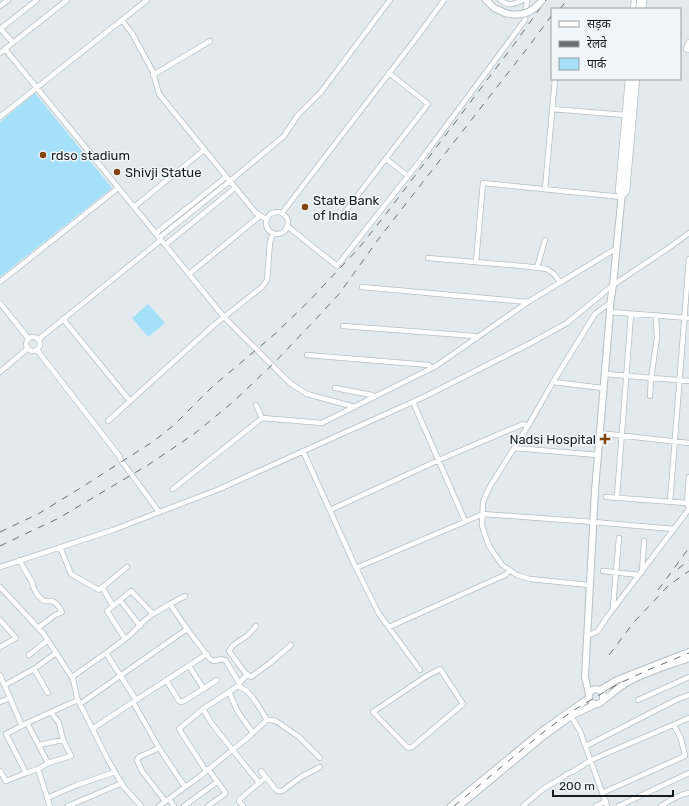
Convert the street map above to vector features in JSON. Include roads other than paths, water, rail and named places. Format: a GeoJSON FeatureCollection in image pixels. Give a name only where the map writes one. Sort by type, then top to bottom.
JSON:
{"type":"FeatureCollection","features":[{"type":"Feature","properties":{"kind":"main road"},"geometry":{"type":"LineString","coordinates":[[486,0],[494,8],[505,13],[515,15],[529,12],[542,0]]}},
{"type":"Feature","properties":{"kind":"main road"},"geometry":{"type":"LineString","coordinates":[[596,704],[592,703],[589,696],[585,677],[589,585],[599,433],[610,305],[633,80]]}},
{"type":"Feature","properties":{"kind":"main road"},"geometry":{"type":"LineString","coordinates":[[459,806],[542,731],[589,696],[592,690],[599,690],[617,680],[689,652]]}},
{"type":"Feature","properties":{"kind":"main road"},"geometry":{"type":"LineString","coordinates":[[451,806],[571,716],[601,703],[626,683],[689,658]]}},
{"type":"Feature","properties":{"kind":"main road"},"geometry":{"type":"LineString","coordinates":[[585,677],[604,696],[603,700]]}},
{"type":"Feature","properties":{"kind":"street"},"geometry":{"type":"LineString","coordinates":[[0,6],[8,0]]}},
{"type":"Feature","properties":{"kind":"street"},"geometry":{"type":"LineString","coordinates":[[13,43],[0,28],[37,0]]}},
{"type":"Feature","properties":{"kind":"street"},"geometry":{"type":"LineString","coordinates":[[0,53],[67,0]]}},
{"type":"Feature","properties":{"kind":"street"},"geometry":{"type":"LineString","coordinates":[[0,117],[147,0]]}},
{"type":"Feature","properties":{"kind":"street"},"geometry":{"type":"LineString","coordinates":[[39,339],[284,136],[297,116],[321,92],[390,0]]}},
{"type":"Feature","properties":{"kind":"street"},"geometry":{"type":"LineString","coordinates":[[282,213],[444,0]]}},
{"type":"Feature","properties":{"kind":"street"},"geometry":{"type":"LineString","coordinates":[[500,0],[505,4],[510,4],[523,0]]}},
{"type":"Feature","properties":{"kind":"street"},"geometry":{"type":"LineString","coordinates":[[287,226],[337,266],[408,176],[525,20],[527,0]]}},
{"type":"Feature","properties":{"kind":"street"},"geometry":{"type":"LineString","coordinates":[[122,20],[133,35],[154,74],[159,94],[256,213],[266,219]]}},
{"type":"Feature","properties":{"kind":"street"},"geometry":{"type":"LineString","coordinates":[[154,74],[210,42]]}},
{"type":"Feature","properties":{"kind":"street"},"geometry":{"type":"LineString","coordinates":[[689,42],[686,49],[689,50]]}},
{"type":"Feature","properties":{"kind":"street"},"geometry":{"type":"LineString","coordinates":[[5,49],[224,317],[290,383],[307,394],[355,407]]}},
{"type":"Feature","properties":{"kind":"street"},"geometry":{"type":"LineString","coordinates":[[344,212],[428,104],[389,73]]}},
{"type":"Feature","properties":{"kind":"street"},"geometry":{"type":"LineString","coordinates":[[545,189],[555,80]]}},
{"type":"Feature","properties":{"kind":"street"},"geometry":{"type":"LineString","coordinates":[[622,194],[618,190],[628,80]]}},
{"type":"Feature","properties":{"kind":"street"},"geometry":{"type":"LineString","coordinates":[[476,262],[483,182],[545,189],[622,194],[626,191],[637,80]]}},
{"type":"Feature","properties":{"kind":"street"},"geometry":{"type":"LineString","coordinates":[[552,109],[625,115]]}},
{"type":"Feature","properties":{"kind":"street"},"geometry":{"type":"LineString","coordinates":[[134,207],[204,150]]}},
{"type":"Feature","properties":{"kind":"street"},"geometry":{"type":"LineString","coordinates":[[386,159],[408,176]]}},
{"type":"Feature","properties":{"kind":"street"},"geometry":{"type":"LineString","coordinates":[[156,233],[226,177]]}},
{"type":"Feature","properties":{"kind":"street"},"geometry":{"type":"LineString","coordinates":[[0,282],[118,188]]}},
{"type":"Feature","properties":{"kind":"street"},"geometry":{"type":"LineString","coordinates":[[165,245],[235,188]]}},
{"type":"Feature","properties":{"kind":"street"},"geometry":{"type":"LineString","coordinates":[[272,213],[282,213],[287,218],[287,226],[282,233],[273,234],[267,228],[266,219],[272,213]]}},
{"type":"Feature","properties":{"kind":"street"},"geometry":{"type":"LineString","coordinates":[[189,274],[260,216]]}},
{"type":"Feature","properties":{"kind":"street"},"geometry":{"type":"LineString","coordinates":[[0,567],[113,530],[218,490],[413,402],[529,344],[567,323],[613,284],[689,233]]}},
{"type":"Feature","properties":{"kind":"street"},"geometry":{"type":"LineString","coordinates":[[108,421],[214,325],[262,287],[267,280],[270,242],[273,234]]}},
{"type":"Feature","properties":{"kind":"street"},"geometry":{"type":"LineString","coordinates":[[537,268],[545,240]]}},
{"type":"Feature","properties":{"kind":"street"},"geometry":{"type":"LineString","coordinates":[[173,489],[262,418],[322,423],[431,369],[528,302],[616,250]]}},
{"type":"Feature","properties":{"kind":"street"},"geometry":{"type":"LineString","coordinates":[[428,258],[547,269],[554,274],[560,282]]}},
{"type":"Feature","properties":{"kind":"street"},"geometry":{"type":"LineString","coordinates":[[670,502],[680,380],[687,318],[689,259]]}},
{"type":"Feature","properties":{"kind":"street"},"geometry":{"type":"LineString","coordinates":[[362,287],[528,302]]}},
{"type":"Feature","properties":{"kind":"street"},"geometry":{"type":"LineString","coordinates":[[0,303],[28,338]]}},
{"type":"Feature","properties":{"kind":"street"},"geometry":{"type":"LineString","coordinates":[[589,585],[530,580],[516,575],[502,565],[489,546],[482,526],[483,502],[553,382],[595,314],[607,304],[610,305]]}},
{"type":"Feature","properties":{"kind":"street"},"geometry":{"type":"LineString","coordinates":[[610,312],[687,318]]}},
{"type":"Feature","properties":{"kind":"street"},"geometry":{"type":"LineString","coordinates":[[617,498],[631,314]]}},
{"type":"Feature","properties":{"kind":"street"},"geometry":{"type":"LineString","coordinates":[[650,396],[657,338],[656,316]]}},
{"type":"Feature","properties":{"kind":"street"},"geometry":{"type":"LineString","coordinates":[[63,319],[130,401]]}},
{"type":"Feature","properties":{"kind":"street"},"geometry":{"type":"LineString","coordinates":[[343,326],[475,336],[477,338]]}},
{"type":"Feature","properties":{"kind":"street"},"geometry":{"type":"LineString","coordinates":[[27,349],[25,345],[28,338],[34,336],[39,339]]}},
{"type":"Feature","properties":{"kind":"street"},"geometry":{"type":"LineString","coordinates":[[37,350],[40,345],[39,339]]}},
{"type":"Feature","properties":{"kind":"street"},"geometry":{"type":"LineString","coordinates":[[27,349],[32,351],[37,350]]}},
{"type":"Feature","properties":{"kind":"street"},"geometry":{"type":"LineString","coordinates":[[0,372],[27,349]]}},
{"type":"Feature","properties":{"kind":"street"},"geometry":{"type":"LineString","coordinates":[[37,350],[120,457],[120,460],[159,512]]}},
{"type":"Feature","properties":{"kind":"street"},"geometry":{"type":"LineString","coordinates":[[307,355],[429,365],[431,369]]}},
{"type":"Feature","properties":{"kind":"street"},"geometry":{"type":"LineString","coordinates":[[605,374],[689,381]]}},
{"type":"Feature","properties":{"kind":"street"},"geometry":{"type":"LineString","coordinates":[[553,382],[603,388]]}},
{"type":"Feature","properties":{"kind":"street"},"geometry":{"type":"LineString","coordinates":[[335,388],[372,395],[374,397]]}},
{"type":"Feature","properties":{"kind":"street"},"geometry":{"type":"LineString","coordinates":[[413,402],[465,521]]}},
{"type":"Feature","properties":{"kind":"street"},"geometry":{"type":"LineString","coordinates":[[256,404],[262,418]]}},
{"type":"Feature","properties":{"kind":"street"},"geometry":{"type":"LineString","coordinates":[[330,510],[439,460],[523,424],[528,426]]}},
{"type":"Feature","properties":{"kind":"street"},"geometry":{"type":"LineString","coordinates":[[599,433],[689,443]]}},
{"type":"Feature","properties":{"kind":"street"},"geometry":{"type":"LineString","coordinates":[[514,448],[598,455]]}},
{"type":"Feature","properties":{"kind":"street"},"geometry":{"type":"LineString","coordinates":[[303,451],[356,568],[379,614],[420,670]]}},
{"type":"Feature","properties":{"kind":"street"},"geometry":{"type":"LineString","coordinates":[[587,636],[598,631],[689,509],[686,503],[689,477]]}},
{"type":"Feature","properties":{"kind":"street"},"geometry":{"type":"LineString","coordinates":[[606,497],[686,503]]}},
{"type":"Feature","properties":{"kind":"street"},"geometry":{"type":"LineString","coordinates":[[356,568],[483,514],[674,529]]}},
{"type":"Feature","properties":{"kind":"street"},"geometry":{"type":"LineString","coordinates":[[614,608],[619,538]]}},
{"type":"Feature","properties":{"kind":"street"},"geometry":{"type":"LineString","coordinates":[[640,573],[644,541]]}},
{"type":"Feature","properties":{"kind":"street"},"geometry":{"type":"LineString","coordinates":[[60,547],[71,574],[99,590],[127,567]]}},
{"type":"Feature","properties":{"kind":"street"},"geometry":{"type":"LineString","coordinates":[[19,560],[32,582],[32,586],[40,597],[47,602],[51,600],[54,601],[62,612],[55,615],[38,628]]}},
{"type":"Feature","properties":{"kind":"street"},"geometry":{"type":"LineString","coordinates":[[388,627],[504,575],[510,570]]}},
{"type":"Feature","properties":{"kind":"street"},"geometry":{"type":"LineString","coordinates":[[603,571],[640,573]]}},
{"type":"Feature","properties":{"kind":"street"},"geometry":{"type":"LineString","coordinates":[[0,587],[2,593],[38,628],[48,640],[72,677],[79,702],[106,758],[122,783],[141,806]]}},
{"type":"Feature","properties":{"kind":"street"},"geometry":{"type":"LineString","coordinates":[[102,587],[113,606]]}},
{"type":"Feature","properties":{"kind":"street"},"geometry":{"type":"LineString","coordinates":[[125,639],[108,611],[113,606],[131,591],[153,614]]}},
{"type":"Feature","properties":{"kind":"street"},"geometry":{"type":"LineString","coordinates":[[72,677],[125,639],[153,614],[185,596]]}},
{"type":"Feature","properties":{"kind":"street"},"geometry":{"type":"LineString","coordinates":[[120,600],[140,626]]}},
{"type":"Feature","properties":{"kind":"street"},"geometry":{"type":"LineString","coordinates":[[170,604],[210,659],[214,661],[222,659],[226,661],[239,684],[251,695],[267,720]]}},
{"type":"Feature","properties":{"kind":"street"},"geometry":{"type":"LineString","coordinates":[[0,620],[16,638],[0,647]]}},
{"type":"Feature","properties":{"kind":"street"},"geometry":{"type":"LineString","coordinates":[[256,626],[252,631],[231,647],[229,651],[251,677],[291,645]]}},
{"type":"Feature","properties":{"kind":"street"},"geometry":{"type":"LineString","coordinates":[[0,737],[51,712],[79,702],[121,676],[187,629]]}},
{"type":"Feature","properties":{"kind":"street"},"geometry":{"type":"LineString","coordinates":[[29,655],[48,640]]}},
{"type":"Feature","properties":{"kind":"street"},"geometry":{"type":"LineString","coordinates":[[5,685],[34,669],[56,653]]}},
{"type":"Feature","properties":{"kind":"street"},"geometry":{"type":"LineString","coordinates":[[106,653],[135,701],[159,748],[185,787]]}},
{"type":"Feature","properties":{"kind":"street"},"geometry":{"type":"LineString","coordinates":[[92,729],[207,654]]}},
{"type":"Feature","properties":{"kind":"street"},"geometry":{"type":"LineString","coordinates":[[189,666],[204,689]]}},
{"type":"Feature","properties":{"kind":"street"},"geometry":{"type":"LineString","coordinates":[[34,669],[48,693]]}},
{"type":"Feature","properties":{"kind":"street"},"geometry":{"type":"LineString","coordinates":[[440,669],[462,704],[412,747],[408,748],[374,712],[425,677],[440,669]]}},
{"type":"Feature","properties":{"kind":"street"},"geometry":{"type":"LineString","coordinates":[[208,806],[225,794],[225,792],[207,770],[179,729],[239,684],[247,674]]}},
{"type":"Feature","properties":{"kind":"street"},"geometry":{"type":"LineString","coordinates":[[0,675],[22,726]]}},
{"type":"Feature","properties":{"kind":"street"},"geometry":{"type":"LineString","coordinates":[[638,700],[689,677]]}},
{"type":"Feature","properties":{"kind":"street"},"geometry":{"type":"LineString","coordinates":[[166,680],[181,702],[184,702],[217,680]]}},
{"type":"Feature","properties":{"kind":"street"},"geometry":{"type":"LineString","coordinates":[[230,694],[238,712],[253,733]]}},
{"type":"Feature","properties":{"kind":"street"},"geometry":{"type":"LineString","coordinates":[[586,746],[689,695]]}},
{"type":"Feature","properties":{"kind":"street"},"geometry":{"type":"LineString","coordinates":[[0,702],[10,698]]}},
{"type":"Feature","properties":{"kind":"street"},"geometry":{"type":"LineString","coordinates":[[203,710],[212,724],[259,783]]}},
{"type":"Feature","properties":{"kind":"street"},"geometry":{"type":"LineString","coordinates":[[0,771],[2,779],[6,782],[38,769],[48,763],[71,756],[63,740],[59,723],[51,712]]}},
{"type":"Feature","properties":{"kind":"street"},"geometry":{"type":"LineString","coordinates":[[571,716],[580,731],[586,746],[606,804],[596,806]]}},
{"type":"Feature","properties":{"kind":"street"},"geometry":{"type":"LineString","coordinates":[[523,806],[543,789],[591,760],[689,718]]}},
{"type":"Feature","properties":{"kind":"street"},"geometry":{"type":"LineString","coordinates":[[159,806],[207,770],[267,720],[276,721],[299,737],[320,758]]}},
{"type":"Feature","properties":{"kind":"street"},"geometry":{"type":"LineString","coordinates":[[27,723],[48,763]]}},
{"type":"Feature","properties":{"kind":"street"},"geometry":{"type":"LineString","coordinates":[[602,794],[685,756],[681,740],[674,725]]}},
{"type":"Feature","properties":{"kind":"street"},"geometry":{"type":"LineString","coordinates":[[6,734],[26,773]]}},
{"type":"Feature","properties":{"kind":"street"},"geometry":{"type":"LineString","coordinates":[[38,745],[63,740]]}},
{"type":"Feature","properties":{"kind":"street"},"geometry":{"type":"LineString","coordinates":[[159,748],[139,757],[137,760],[142,771],[174,806]]}},
{"type":"Feature","properties":{"kind":"street"},"geometry":{"type":"LineString","coordinates":[[261,771],[278,791],[320,767]]}},
{"type":"Feature","properties":{"kind":"street"},"geometry":{"type":"LineString","coordinates":[[38,769],[50,806]]}},
{"type":"Feature","properties":{"kind":"street"},"geometry":{"type":"LineString","coordinates":[[47,798],[77,785],[115,772]]}},
{"type":"Feature","properties":{"kind":"street"},"geometry":{"type":"LineString","coordinates":[[618,806],[689,773]]}},
{"type":"Feature","properties":{"kind":"street"},"geometry":{"type":"LineString","coordinates":[[243,806],[239,801],[240,799],[266,777]]}},
{"type":"Feature","properties":{"kind":"street"},"geometry":{"type":"LineString","coordinates":[[184,806],[218,782]]}},
{"type":"Feature","properties":{"kind":"street"},"geometry":{"type":"LineString","coordinates":[[68,806],[122,783]]}},
{"type":"Feature","properties":{"kind":"street"},"geometry":{"type":"LineString","coordinates":[[661,806],[685,793],[689,793]]}},
{"type":"Feature","properties":{"kind":"railway"},"geometry":{"type":"LineString","coordinates":[[0,532],[38,514],[154,441],[174,425],[212,387],[276,333],[309,301],[358,249],[386,214],[546,0]]}},
{"type":"Feature","properties":{"kind":"railway"},"geometry":{"type":"LineString","coordinates":[[561,8],[567,0]]}},
{"type":"Feature","properties":{"kind":"railway"},"geometry":{"type":"LineString","coordinates":[[0,546],[59,518],[148,465],[194,434],[233,402],[274,363],[339,294],[380,237],[551,16]]}},
{"type":"Feature","properties":{"kind":"railway"},"geometry":{"type":"LineString","coordinates":[[658,590],[689,548]]}},
{"type":"Feature","properties":{"kind":"railway"},"geometry":{"type":"LineString","coordinates":[[678,569],[689,560]]}},
{"type":"Feature","properties":{"kind":"railway"},"geometry":{"type":"LineString","coordinates":[[609,655],[634,622],[668,586],[689,571]]}},
{"type":"Feature","properties":{"kind":"railway"},"geometry":{"type":"LineString","coordinates":[[454,806],[546,730],[574,710],[618,684],[689,653]]}},
{"type":"Feature","properties":{"kind":"place","name":"rdso stadium"},"geometry":{"type":"Point","coordinates":[43,155]}},
{"type":"Feature","properties":{"kind":"place","name":"Shivji Statue"},"geometry":{"type":"Point","coordinates":[117,172]}},
{"type":"Feature","properties":{"kind":"place","name":"State Bank of India"},"geometry":{"type":"Point","coordinates":[305,207]}},
{"type":"Feature","properties":{"kind":"place","name":"Nadsi Hospital"},"geometry":{"type":"Point","coordinates":[605,439]}}]}
